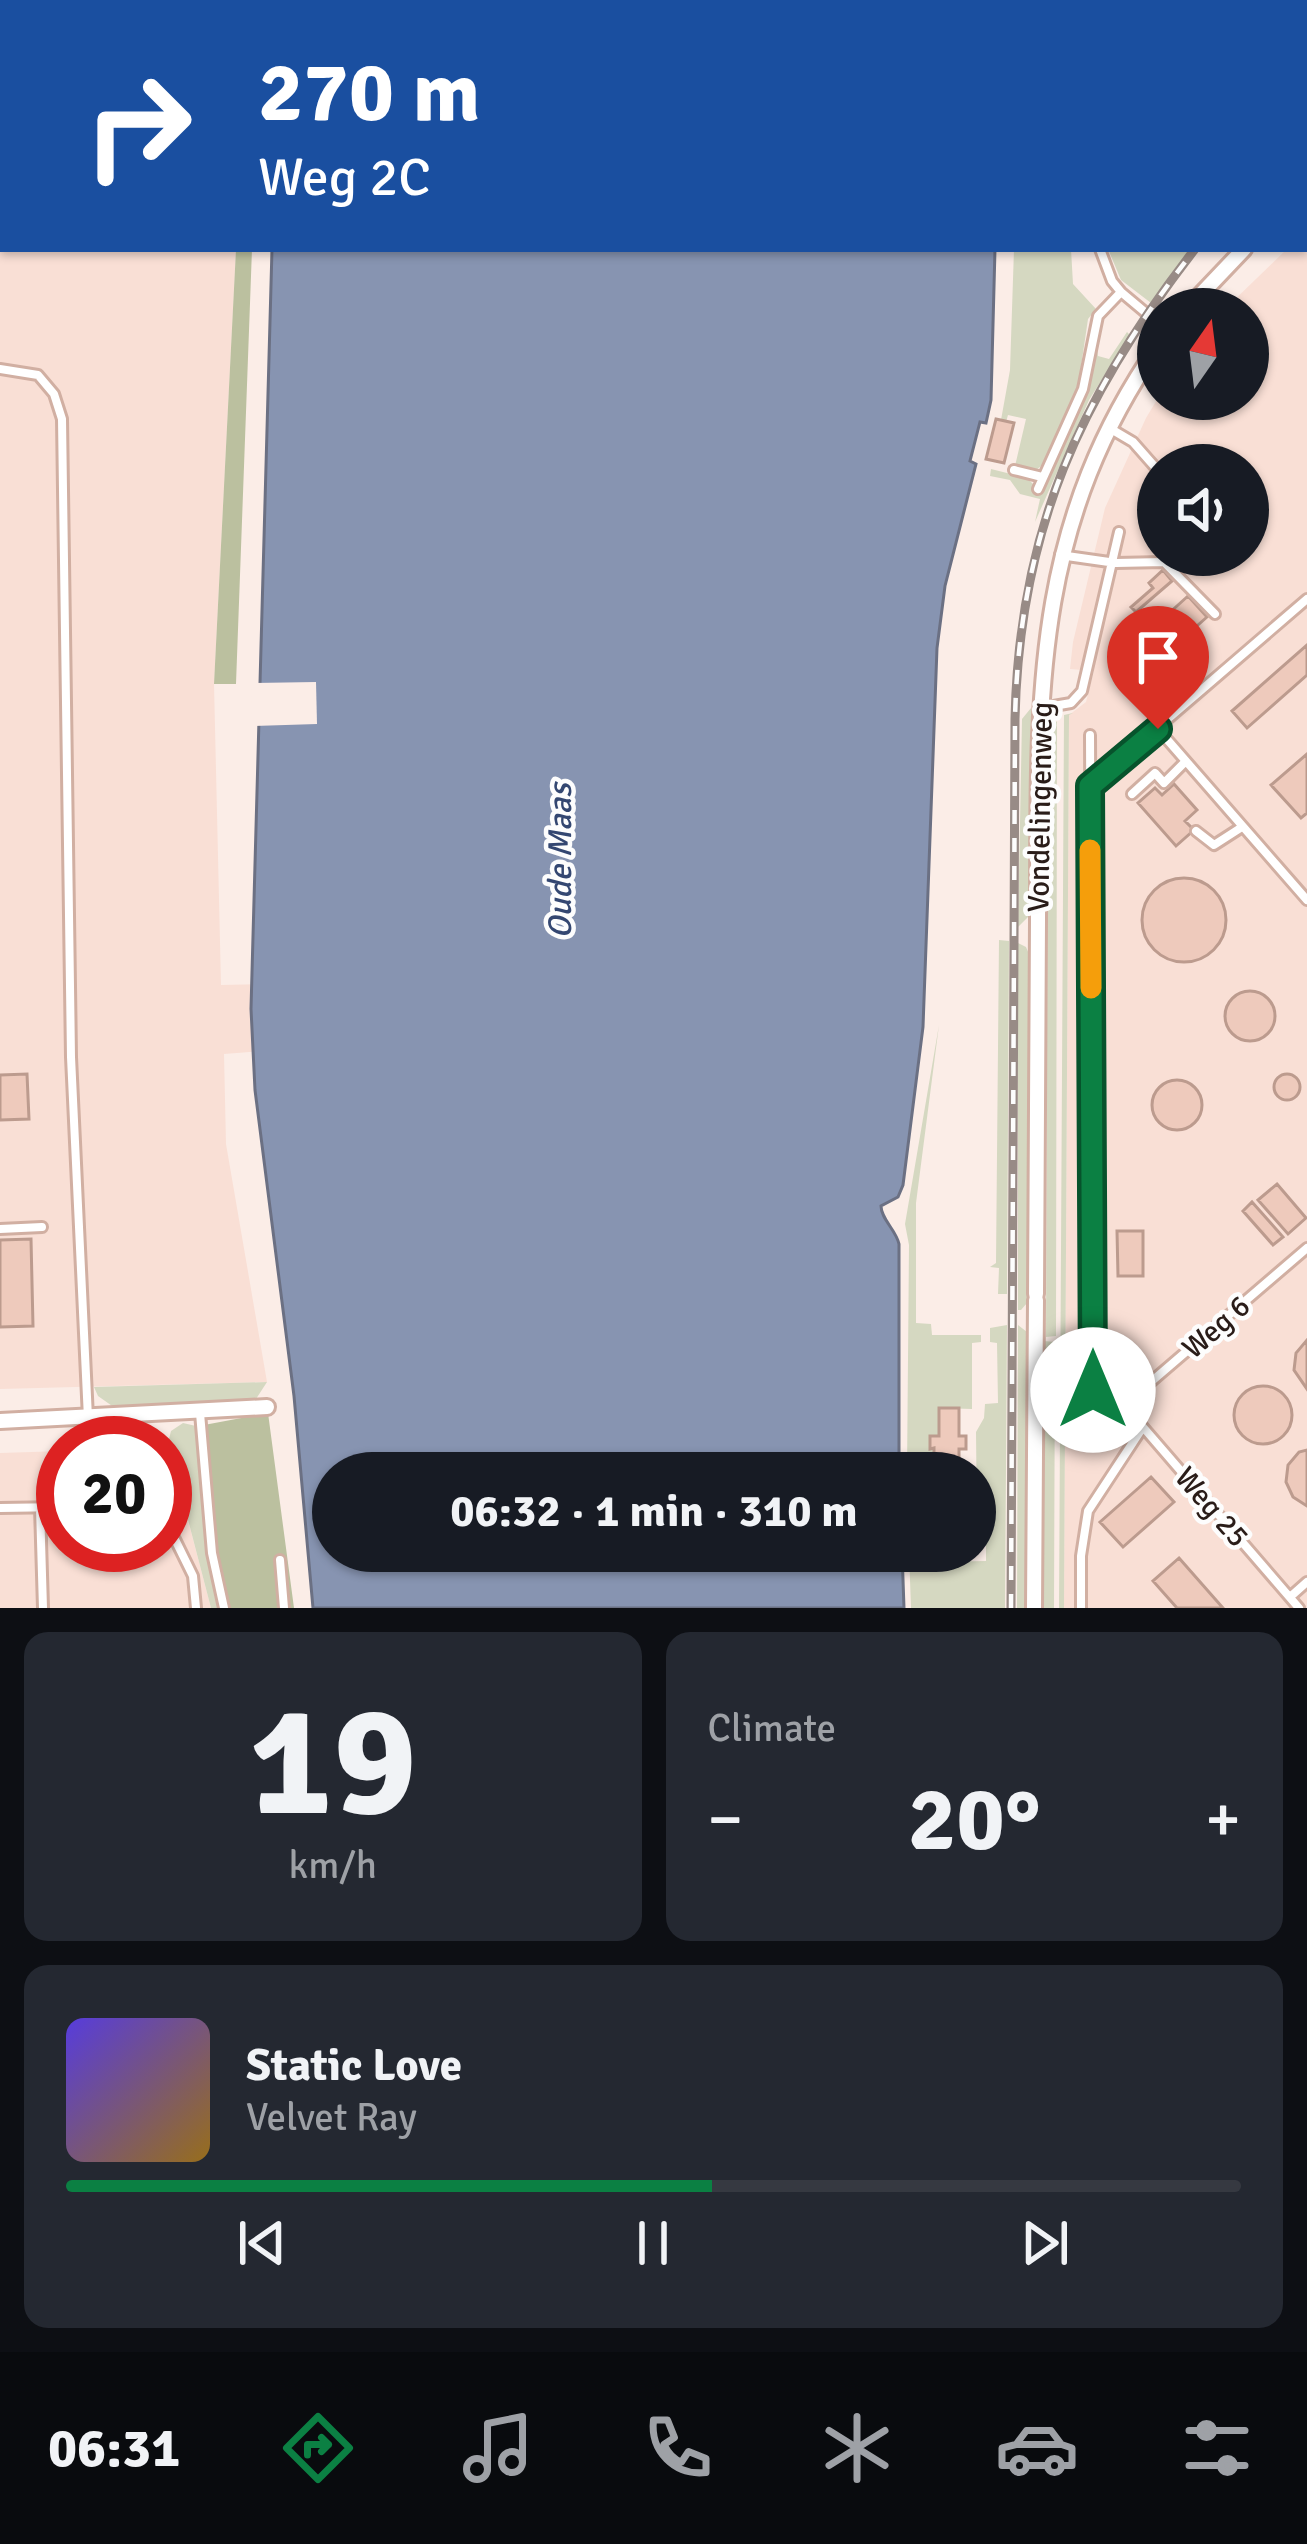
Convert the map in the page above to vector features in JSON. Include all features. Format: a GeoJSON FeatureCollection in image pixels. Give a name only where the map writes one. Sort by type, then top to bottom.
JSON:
{"type":"FeatureCollection","features":[{"type":"Feature","properties":{"kind":"street"},"geometry":{"type":"LineString","coordinates":[[1207,288],[1241,252]]}},
{"type":"Feature","properties":{"kind":"street","name":"Vondelingenweg"},"geometry":{"type":"LineString","coordinates":[[1034,1608],[1041,709],[1046,630],[1060,554],[1080,490],[1108,428],[1137,380]]}},
{"type":"Feature","properties":{"kind":"street"},"geometry":{"type":"LineString","coordinates":[[128,1416],[267,1408]]}},
{"type":"Feature","properties":{"kind":"street"},"geometry":{"type":"LineString","coordinates":[[0,1421],[36,1420]]}},
{"type":"Feature","properties":{"kind":"lane"},"geometry":{"type":"LineString","coordinates":[[1101,252],[1121,292],[1137,305]]}},
{"type":"Feature","properties":{"kind":"lane"},"geometry":{"type":"LineString","coordinates":[[1038,489],[1083,389],[1099,316],[1121,292]]}},
{"type":"Feature","properties":{"kind":"lane"},"geometry":{"type":"LineString","coordinates":[[0,369],[38,375],[54,394],[62,419],[71,1057],[88,1416]]}},
{"type":"Feature","properties":{"kind":"lane"},"geometry":{"type":"LineString","coordinates":[[1108,428],[1137,447]]}},
{"type":"Feature","properties":{"kind":"lane"},"geometry":{"type":"LineString","coordinates":[[1014,470],[1042,477]]}},
{"type":"Feature","properties":{"kind":"lane"},"geometry":{"type":"LineString","coordinates":[[1041,709],[1071,703],[1082,691],[1119,532]]}},
{"type":"Feature","properties":{"kind":"lane"},"geometry":{"type":"LineString","coordinates":[[1060,554],[1112,563],[1164,562],[1215,614]]}},
{"type":"Feature","properties":{"kind":"lane"},"geometry":{"type":"LineString","coordinates":[[1090,786],[1307,598]]}},
{"type":"Feature","properties":{"kind":"lane"},"geometry":{"type":"LineString","coordinates":[[1158,729],[1307,900]]}},
{"type":"Feature","properties":{"kind":"lane"},"geometry":{"type":"LineString","coordinates":[[1090,735],[1090,786]]}},
{"type":"Feature","properties":{"kind":"lane"},"geometry":{"type":"LineString","coordinates":[[1132,794],[1155,773],[1164,784],[1186,762]]}},
{"type":"Feature","properties":{"kind":"lane","name":"Weg 25"},"geometry":{"type":"LineString","coordinates":[[1090,786],[1093,1390],[1124,1405],[1299,1608]]}},
{"type":"Feature","properties":{"kind":"lane"},"geometry":{"type":"LineString","coordinates":[[1196,831],[1214,845],[1242,827]]}},
{"type":"Feature","properties":{"kind":"lane"},"geometry":{"type":"LineString","coordinates":[[0,1229],[42,1227]]}},
{"type":"Feature","properties":{"kind":"lane","name":"Weg 6"},"geometry":{"type":"LineString","coordinates":[[1124,1405],[1307,1248]]}},
{"type":"Feature","properties":{"kind":"lane"},"geometry":{"type":"LineString","coordinates":[[200,1413],[212,1553],[224,1608]]}},
{"type":"Feature","properties":{"kind":"lane"},"geometry":{"type":"LineString","coordinates":[[1082,1608],[1081,1556],[1088,1511],[1143,1427]]}},
{"type":"Feature","properties":{"kind":"lane"},"geometry":{"type":"LineString","coordinates":[[0,1508],[36,1507]]}},
{"type":"Feature","properties":{"kind":"lane"},"geometry":{"type":"LineString","coordinates":[[280,1560],[284,1608]]}},
{"type":"Feature","properties":{"kind":"lane"},"geometry":{"type":"LineString","coordinates":[[42,1572],[43,1608]]}},
{"type":"Feature","properties":{"kind":"lane"},"geometry":{"type":"LineString","coordinates":[[191,1572],[196,1608]]}},
{"type":"Feature","properties":{"kind":"lane"},"geometry":{"type":"LineString","coordinates":[[1290,1598],[1307,1582]]}},
{"type":"Feature","properties":{"kind":"shaded area"},"geometry":{"type":"Polygon","coordinates":[[[0,252],[236,252],[214,684],[221,985],[325,983],[327,1046],[224,1054],[226,1144],[267,1382],[0,1389],[0,252]]]}},
{"type":"Feature","properties":{"kind":"shaded area"},"geometry":{"type":"Polygon","coordinates":[[[1284,252],[1307,252],[1307,1608],[1064,1608],[1069,715],[1086,702],[1094,671],[1070,669],[1105,508],[1145,420],[1269,420],[1269,288],[1247,288],[1284,252]]]}},
{"type":"Feature","properties":{"kind":"shaded area"},"geometry":{"type":"Polygon","coordinates":[[[36,1452],[36,1572],[192,1572],[192,1536],[211,1608],[0,1608],[0,1453],[36,1452]]]}},
{"type":"Feature","properties":{"kind":"green space"},"geometry":{"type":"Polygon","coordinates":[[[236,252],[252,252],[236,684],[214,684],[236,252]]]}},
{"type":"Feature","properties":{"kind":"green space"},"geometry":{"type":"Polygon","coordinates":[[[1014,252],[1071,252],[1073,284],[1096,309],[1088,319],[1078,387],[1044,464],[1036,470],[1015,466],[1026,419],[1008,415],[1006,422],[1001,420],[1010,370],[1014,252]]]}},
{"type":"Feature","properties":{"kind":"green space"},"geometry":{"type":"Polygon","coordinates":[[[1109,252],[1188,252],[1162,288],[1137,288],[1137,292],[1121,280],[1109,252]]]}},
{"type":"Feature","properties":{"kind":"green space"},"geometry":{"type":"Polygon","coordinates":[[[1127,332],[1130,335],[1089,400],[1035,522],[1040,499],[1020,494],[1010,480],[990,476],[991,469],[1027,478],[1033,491],[1041,493],[1087,391],[1097,348],[1098,356],[1109,359],[1127,332]]]}},
{"type":"Feature","properties":{"kind":"green space"},"geometry":{"type":"Polygon","coordinates":[[[1031,708],[1029,916],[1018,927],[1022,719],[1031,708]]]}},
{"type":"Feature","properties":{"kind":"green space"},"geometry":{"type":"Polygon","coordinates":[[[1073,713],[1069,715],[1064,1608],[1059,1608],[1064,715],[1073,713]]]}},
{"type":"Feature","properties":{"kind":"green space"},"geometry":{"type":"Polygon","coordinates":[[[1057,721],[1056,1336],[1046,1337],[1048,733],[1057,721]]]}},
{"type":"Feature","properties":{"kind":"green space"},"geometry":{"type":"Polygon","coordinates":[[[999,940],[1009,941],[1007,1294],[998,1294],[999,1268],[990,1267],[996,1263],[999,940]]]}},
{"type":"Feature","properties":{"kind":"green space"},"geometry":{"type":"Polygon","coordinates":[[[1018,943],[1029,954],[1027,1303],[1021,1310],[1018,1310],[1018,943]]]}},
{"type":"Feature","properties":{"kind":"green space"},"geometry":{"type":"Polygon","coordinates":[[[939,1025],[916,1203],[916,1323],[931,1324],[932,1335],[981,1335],[981,1342],[972,1343],[972,1409],[939,1408],[939,1436],[930,1437],[934,1452],[907,1452],[909,1245],[905,1224],[939,1025]]]}},
{"type":"Feature","properties":{"kind":"green space"},"geometry":{"type":"Polygon","coordinates":[[[1007,1325],[1005,1608],[911,1608],[910,1572],[996,1572],[996,1452],[976,1452],[976,1432],[985,1404],[998,1403],[997,1343],[990,1342],[990,1328],[1007,1325]]]}},
{"type":"Feature","properties":{"kind":"green space"},"geometry":{"type":"Polygon","coordinates":[[[1018,1325],[1027,1332],[1026,1608],[1017,1608],[1018,1325]]]}},
{"type":"Feature","properties":{"kind":"green space"},"geometry":{"type":"Polygon","coordinates":[[[1044,1341],[1055,1342],[1054,1608],[1043,1608],[1044,1341]]]}},
{"type":"Feature","properties":{"kind":"green space"},"geometry":{"type":"Polygon","coordinates":[[[267,1382],[256,1399],[115,1408],[94,1387],[267,1382]]]}},
{"type":"Feature","properties":{"kind":"green space"},"geometry":{"type":"Polygon","coordinates":[[[268,1413],[294,1608],[229,1608],[212,1543],[204,1425],[268,1413]]]}},
{"type":"Feature","properties":{"kind":"green space"},"geometry":{"type":"Polygon","coordinates":[[[192,1425],[196,1426],[212,1543],[230,1608],[211,1608],[192,1535],[192,1425]]]}},
{"type":"Feature","properties":{"kind":"water","name":"Oude Maas"},"geometry":{"type":"Polygon","coordinates":[[[272,252],[995,252],[991,400],[970,461],[976,464],[945,586],[937,648],[923,1027],[903,1185],[898,1197],[881,1206],[899,1244],[899,1452],[312,1452],[312,1572],[903,1572],[904,1608],[313,1608],[294,1396],[255,1090],[251,1009],[272,252]]]}},
{"type":"Feature","properties":{"kind":"pier"},"geometry":{"type":"Polygon","coordinates":[[[316,682],[317,724],[251,726],[252,683],[316,682]]]}},
{"type":"Feature","properties":{"kind":"building"},"geometry":{"type":"Polygon","coordinates":[[[996,419],[1014,423],[1004,463],[986,459],[996,419]]]}},
{"type":"Feature","properties":{"kind":"building"},"geometry":{"type":"Polygon","coordinates":[[[1157,576],[1172,581],[1136,612],[1131,607],[1153,588],[1149,583],[1157,576]]]}},
{"type":"Feature","properties":{"kind":"building"},"geometry":{"type":"Polygon","coordinates":[[[1188,596],[1207,617],[1155,663],[1136,643],[1188,596]]]}},
{"type":"Feature","properties":{"kind":"building"},"geometry":{"type":"Polygon","coordinates":[[[1307,645],[1307,675],[1247,728],[1232,711],[1307,645]]]}},
{"type":"Feature","properties":{"kind":"building"},"geometry":{"type":"Polygon","coordinates":[[[1307,754],[1307,813],[1301,818],[1271,785],[1307,754]]]}},
{"type":"Feature","properties":{"kind":"building"},"geometry":{"type":"Polygon","coordinates":[[[1174,784],[1197,810],[1185,821],[1194,830],[1176,846],[1138,803],[1155,788],[1162,795],[1174,784]]]}},
{"type":"Feature","properties":{"kind":"building"},"geometry":{"type":"Polygon","coordinates":[[[1184,878],[1214,890],[1226,920],[1214,950],[1184,962],[1154,950],[1142,920],[1154,890],[1184,878]]]}},
{"type":"Feature","properties":{"kind":"building"},"geometry":{"type":"Polygon","coordinates":[[[1250,991],[1267,999],[1275,1016],[1267,1033],[1250,1041],[1233,1033],[1225,1016],[1233,999],[1250,991]]]}},
{"type":"Feature","properties":{"kind":"building"},"geometry":{"type":"Polygon","coordinates":[[[27,1074],[29,1119],[0,1120],[0,1075],[27,1074]]]}},
{"type":"Feature","properties":{"kind":"building"},"geometry":{"type":"Polygon","coordinates":[[[1287,1074],[1300,1087],[1287,1100],[1274,1087],[1287,1074]]]}},
{"type":"Feature","properties":{"kind":"building"},"geometry":{"type":"Polygon","coordinates":[[[1177,1080],[1194,1088],[1202,1105],[1194,1122],[1177,1130],[1160,1122],[1152,1105],[1160,1088],[1177,1080]]]}},
{"type":"Feature","properties":{"kind":"building"},"geometry":{"type":"Polygon","coordinates":[[[1277,1184],[1306,1218],[1288,1234],[1258,1200],[1277,1184]]]}},
{"type":"Feature","properties":{"kind":"building"},"geometry":{"type":"Polygon","coordinates":[[[1252,1202],[1283,1237],[1273,1245],[1243,1211],[1252,1202]]]}},
{"type":"Feature","properties":{"kind":"building"},"geometry":{"type":"Polygon","coordinates":[[[1117,1231],[1143,1231],[1143,1276],[1118,1276],[1117,1231]]]}},
{"type":"Feature","properties":{"kind":"building"},"geometry":{"type":"Polygon","coordinates":[[[31,1239],[33,1326],[0,1327],[0,1240],[31,1239]]]}},
{"type":"Feature","properties":{"kind":"building"},"geometry":{"type":"Polygon","coordinates":[[[1307,1340],[1307,1389],[1294,1370],[1296,1353],[1307,1340]]]}},
{"type":"Feature","properties":{"kind":"building"},"geometry":{"type":"Polygon","coordinates":[[[1263,1386],[1284,1394],[1292,1415],[1284,1436],[1263,1444],[1242,1436],[1234,1415],[1242,1394],[1263,1386]]]}},
{"type":"Feature","properties":{"kind":"building"},"geometry":{"type":"Polygon","coordinates":[[[939,1408],[959,1408],[959,1436],[966,1436],[966,1449],[934,1452],[930,1436],[939,1436],[939,1408]]]}},
{"type":"Feature","properties":{"kind":"building"},"geometry":{"type":"Polygon","coordinates":[[[1307,1450],[1307,1506],[1293,1497],[1286,1482],[1288,1465],[1307,1450]]]}},
{"type":"Feature","properties":{"kind":"building"},"geometry":{"type":"Polygon","coordinates":[[[1151,1477],[1174,1502],[1123,1547],[1100,1522],[1151,1477]]]}},
{"type":"Feature","properties":{"kind":"building"},"geometry":{"type":"Polygon","coordinates":[[[1179,1558],[1223,1608],[1177,1608],[1153,1581],[1179,1558]]]}},
{"type":"Feature","properties":{"kind":"railway"},"geometry":{"type":"LineString","coordinates":[[1011,1608],[1019,651],[1043,526],[1063,469],[1119,358],[1193,252]]}},
{"type":"Feature","properties":{"kind":"slow traffic"},"geometry":{"type":"LineString","coordinates":[[1090,850],[1091,988]]}},
{"type":"Feature","properties":{"kind":"route"},"geometry":{"type":"LineString","coordinates":[[1093,1390],[1090,786],[1158,729]]}}]}
